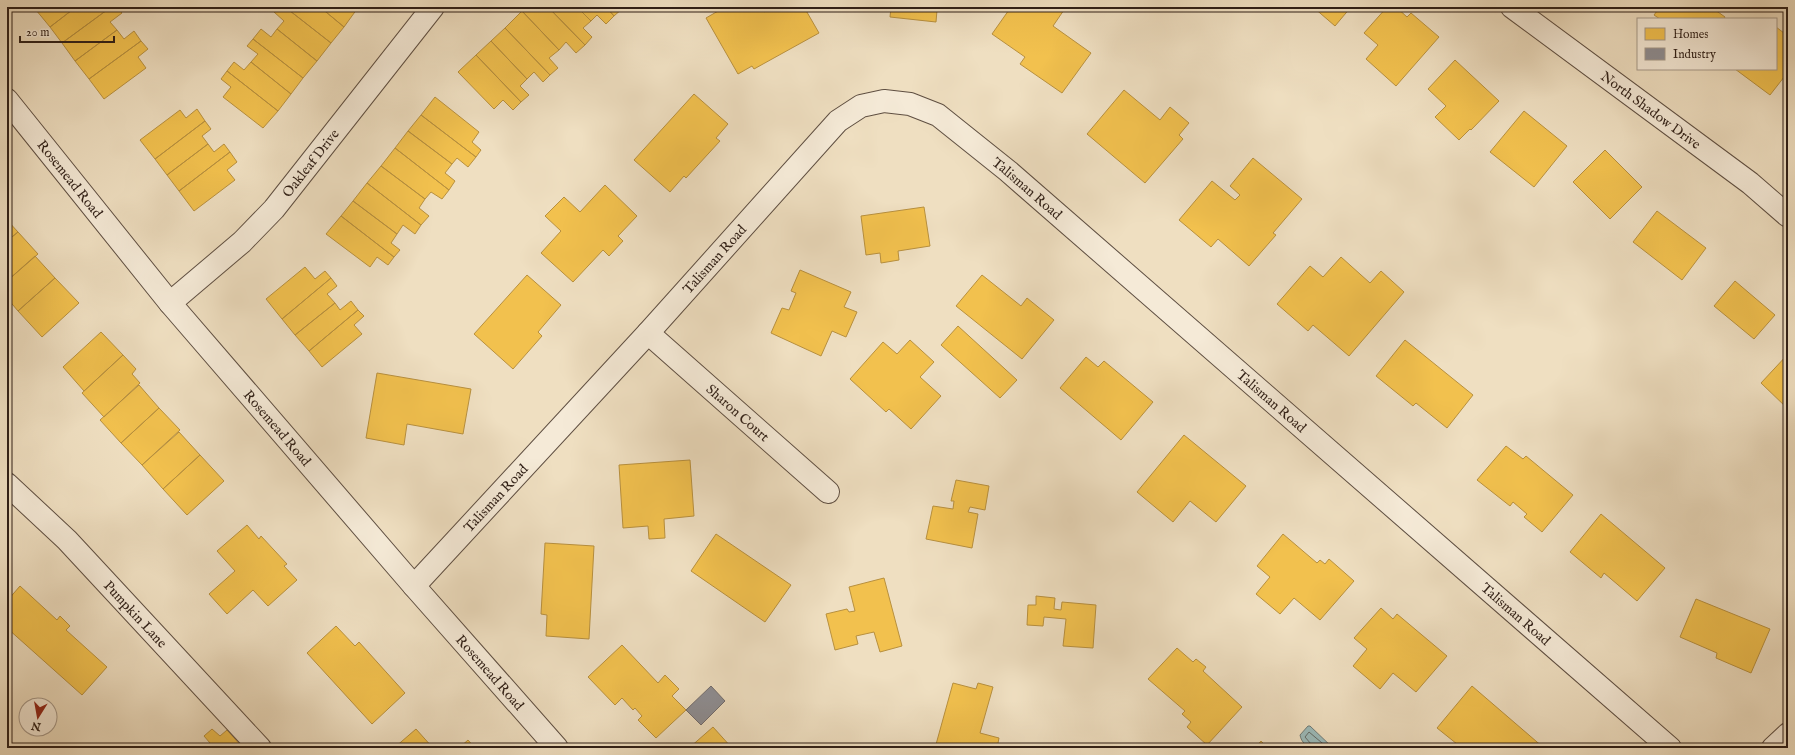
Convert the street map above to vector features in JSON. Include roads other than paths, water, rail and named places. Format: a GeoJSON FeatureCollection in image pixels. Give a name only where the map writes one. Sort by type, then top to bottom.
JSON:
{"type":"FeatureCollection","features":[{"type":"Feature","properties":{"kind":"street","name":"Oakleaf Drive"},"geometry":{"type":"LineString","coordinates":[[170,303],[242,242],[274,209],[433,7]]}},
{"type":"Feature","properties":{"kind":"street","name":"North Shadow Drive"},"geometry":{"type":"LineString","coordinates":[[1512,7],[1750,183],[1788,216]]}},
{"type":"Feature","properties":{"kind":"street","name":"Rosemead Road"},"geometry":{"type":"LineString","coordinates":[[7,100],[170,303],[414,586],[557,748]]}},
{"type":"Feature","properties":{"kind":"street","name":"Talisman Road"},"geometry":{"type":"LineString","coordinates":[[414,586],[648,333],[838,121],[861,106],[884,101],[910,104],[938,115],[1008,171],[1670,748]]}},
{"type":"Feature","properties":{"kind":"street","name":"Sharon Court"},"geometry":{"type":"LineString","coordinates":[[648,333],[828,492]]}},
{"type":"Feature","properties":{"kind":"street","name":"Pumpkin Lane"},"geometry":{"type":"LineString","coordinates":[[7,484],[67,540],[260,748]]}},
{"type":"Feature","properties":{"kind":"street"},"geometry":{"type":"LineString","coordinates":[[1773,748],[1788,734]]}},
{"type":"Feature","properties":{"kind":"water"},"geometry":{"type":"Polygon","coordinates":[[[1308,726],[1310,726],[1333,748],[1313,748],[1305,744],[1300,735],[1308,726]]]}}]}
